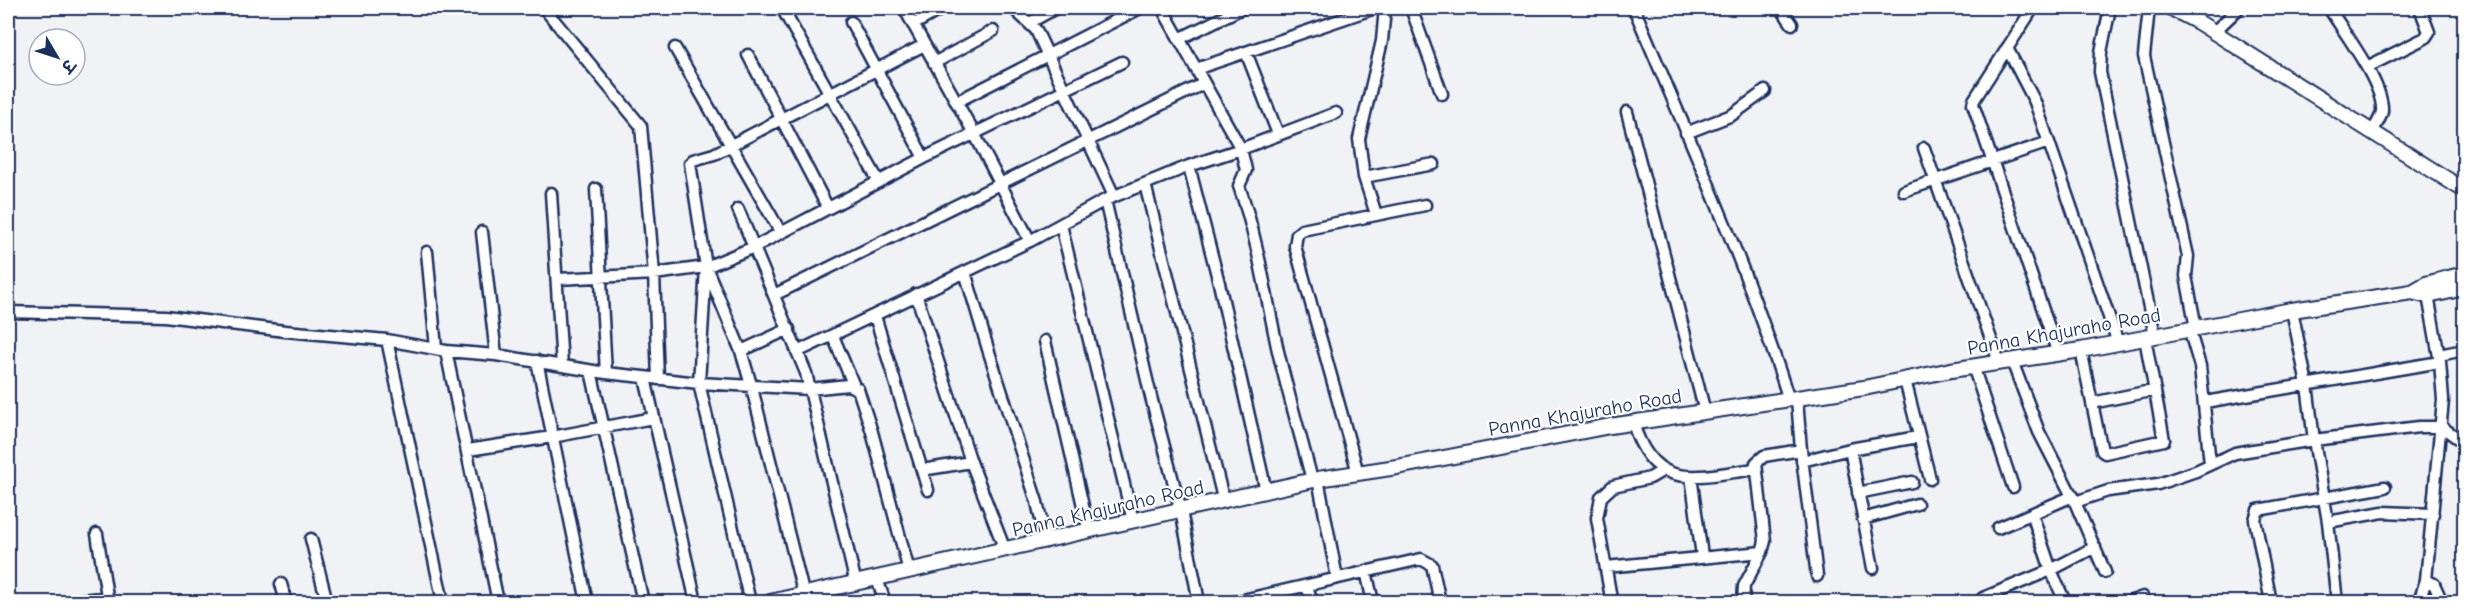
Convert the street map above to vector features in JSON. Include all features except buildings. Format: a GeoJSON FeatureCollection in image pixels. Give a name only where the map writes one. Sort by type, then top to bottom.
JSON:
{"type":"FeatureCollection","features":[{"type":"Feature","properties":{"kind":"main road"},"geometry":{"type":"LineString","coordinates":[[2178,9],[2464,190]]}},
{"type":"Feature","properties":{"kind":"main road","name":"Panna Khajuraho Road"},"geometry":{"type":"LineString","coordinates":[[2427,290],[2464,274]]}},
{"type":"Feature","properties":{"kind":"main road","name":"Panna Khajuraho Road"},"geometry":{"type":"LineString","coordinates":[[770,603],[1224,502],[1315,479],[1633,423],[1793,399],[1973,366],[2058,354],[2292,310],[2427,290],[2464,288]]}},
{"type":"Feature","properties":{"kind":"street"},"geometry":{"type":"LineString","coordinates":[[544,8],[641,126],[654,274],[658,379]]}},
{"type":"Feature","properties":{"kind":"street"},"geometry":{"type":"LineString","coordinates":[[782,8],[879,182]]}},
{"type":"Feature","properties":{"kind":"street"},"geometry":{"type":"LineString","coordinates":[[904,8],[975,135],[1029,241]]}},
{"type":"Feature","properties":{"kind":"street"},"geometry":{"type":"LineString","coordinates":[[913,25],[943,8]]}},
{"type":"Feature","properties":{"kind":"street"},"geometry":{"type":"LineString","coordinates":[[1013,8],[1036,30],[1088,140],[1110,198],[1151,397],[1181,511],[1199,603]]}},
{"type":"Feature","properties":{"kind":"street"},"geometry":{"type":"LineString","coordinates":[[1029,23],[1056,8]]}},
{"type":"Feature","properties":{"kind":"street"},"geometry":{"type":"LineString","coordinates":[[956,102],[1140,8]]}},
{"type":"Feature","properties":{"kind":"street"},"geometry":{"type":"LineString","coordinates":[[1162,8],[1241,149],[1246,170],[1239,186],[1253,233],[1278,351],[1315,479],[1337,578]]}},
{"type":"Feature","properties":{"kind":"street"},"geometry":{"type":"LineString","coordinates":[[1179,39],[1242,8]]}},
{"type":"Feature","properties":{"kind":"street"},"geometry":{"type":"LineString","coordinates":[[1196,69],[1375,8]]}},
{"type":"Feature","properties":{"kind":"street"},"geometry":{"type":"LineString","coordinates":[[1376,214],[1364,177],[1359,139],[1380,51],[1385,8]]}},
{"type":"Feature","properties":{"kind":"street"},"geometry":{"type":"LineString","coordinates":[[1411,8],[1442,94]]}},
{"type":"Feature","properties":{"kind":"street"},"geometry":{"type":"LineString","coordinates":[[1634,8],[1793,399],[1817,576]]}},
{"type":"Feature","properties":{"kind":"street"},"geometry":{"type":"LineString","coordinates":[[1781,8],[1792,24]]}},
{"type":"Feature","properties":{"kind":"street"},"geometry":{"type":"LineString","coordinates":[[2033,8],[1973,104],[2058,354]]}},
{"type":"Feature","properties":{"kind":"street"},"geometry":{"type":"LineString","coordinates":[[2081,350],[2103,452],[2162,441],[2165,437],[2156,390],[2150,337],[2100,72],[2101,52],[2110,8]]}},
{"type":"Feature","properties":{"kind":"street"},"geometry":{"type":"LineString","coordinates":[[2149,8],[2144,56],[2188,256],[2186,276],[2205,402],[2210,464]]}},
{"type":"Feature","properties":{"kind":"street"},"geometry":{"type":"LineString","coordinates":[[2214,32],[2239,8]]}},
{"type":"Feature","properties":{"kind":"street"},"geometry":{"type":"LineString","coordinates":[[2329,8],[2367,67],[2378,93],[2382,111],[2372,132]]}},
{"type":"Feature","properties":{"kind":"street"},"geometry":{"type":"LineString","coordinates":[[2367,67],[2428,35],[2420,8]]}},
{"type":"Feature","properties":{"kind":"street"},"geometry":{"type":"LineString","coordinates":[[851,22],[924,158]]}},
{"type":"Feature","properties":{"kind":"street"},"geometry":{"type":"LineString","coordinates":[[934,63],[993,31]]}},
{"type":"Feature","properties":{"kind":"street"},"geometry":{"type":"LineString","coordinates":[[804,596],[741,351],[706,267],[689,167],[693,160],[714,154],[781,117],[924,45]]}},
{"type":"Feature","properties":{"kind":"street"},"geometry":{"type":"LineString","coordinates":[[675,48],[781,233]]}},
{"type":"Feature","properties":{"kind":"street"},"geometry":{"type":"LineString","coordinates":[[2007,48],[2035,102],[2118,343]]}},
{"type":"Feature","properties":{"kind":"street"},"geometry":{"type":"LineString","coordinates":[[1246,52],[1278,134]]}},
{"type":"Feature","properties":{"kind":"street"},"geometry":{"type":"LineString","coordinates":[[748,55],[828,208]]}},
{"type":"Feature","properties":{"kind":"street"},"geometry":{"type":"LineString","coordinates":[[558,279],[654,274],[706,267],[754,247],[924,158],[1122,62]]}},
{"type":"Feature","properties":{"kind":"street"},"geometry":{"type":"LineString","coordinates":[[774,295],[1203,84]]}},
{"type":"Feature","properties":{"kind":"street"},"geometry":{"type":"LineString","coordinates":[[1686,133],[1732,115],[1766,91]]}},
{"type":"Feature","properties":{"kind":"street"},"geometry":{"type":"LineString","coordinates":[[797,352],[1029,241],[1110,198],[1335,112]]}},
{"type":"Feature","properties":{"kind":"street"},"geometry":{"type":"LineString","coordinates":[[1628,112],[1705,412]]}},
{"type":"Feature","properties":{"kind":"street"},"geometry":{"type":"LineString","coordinates":[[1904,192],[2049,142]]}},
{"type":"Feature","properties":{"kind":"street"},"geometry":{"type":"LineString","coordinates":[[1924,148],[2005,361],[2074,499],[2106,572]]}},
{"type":"Feature","properties":{"kind":"street"},"geometry":{"type":"LineString","coordinates":[[1364,177],[1434,164]]}},
{"type":"Feature","properties":{"kind":"street"},"geometry":{"type":"LineString","coordinates":[[1189,166],[1219,283],[1266,491]]}},
{"type":"Feature","properties":{"kind":"street"},"geometry":{"type":"LineString","coordinates":[[1144,184],[1224,502]]}},
{"type":"Feature","properties":{"kind":"street"},"geometry":{"type":"LineString","coordinates":[[596,189],[606,373]]}},
{"type":"Feature","properties":{"kind":"street"},"geometry":{"type":"LineString","coordinates":[[551,193],[562,366]]}},
{"type":"Feature","properties":{"kind":"street"},"geometry":{"type":"LineString","coordinates":[[1358,472],[1295,241],[1302,230],[1425,205]]}},
{"type":"Feature","properties":{"kind":"street"},"geometry":{"type":"LineString","coordinates":[[738,209],[789,328],[809,389],[856,584]]}},
{"type":"Feature","properties":{"kind":"street"},"geometry":{"type":"LineString","coordinates":[[1061,225],[1133,521]]}},
{"type":"Feature","properties":{"kind":"street"},"geometry":{"type":"LineString","coordinates":[[482,232],[496,355]]}},
{"type":"Feature","properties":{"kind":"street"},"geometry":{"type":"LineString","coordinates":[[427,252],[441,350],[468,450],[498,603]]}},
{"type":"Feature","properties":{"kind":"street"},"geometry":{"type":"LineString","coordinates":[[706,267],[699,383],[750,603]]}},
{"type":"Feature","properties":{"kind":"street"},"geometry":{"type":"LineString","coordinates":[[965,272],[1038,502],[1046,542]]}},
{"type":"Feature","properties":{"kind":"street"},"geometry":{"type":"LineString","coordinates":[[2419,603],[2426,580],[2443,400],[2439,359],[2427,290]]}},
{"type":"Feature","properties":{"kind":"street"},"geometry":{"type":"LineString","coordinates":[[916,294],[971,462],[1005,550]]}},
{"type":"Feature","properties":{"kind":"street"},"geometry":{"type":"LineString","coordinates":[[2292,310],[2307,385],[2328,522],[2337,603]]}},
{"type":"Feature","properties":{"kind":"street"},"geometry":{"type":"LineString","coordinates":[[8,312],[166,316],[285,331],[387,340],[441,350],[496,355],[606,373],[752,388],[809,389],[854,386]]}},
{"type":"Feature","properties":{"kind":"street"},"geometry":{"type":"LineString","coordinates":[[875,316],[928,490]]}},
{"type":"Feature","properties":{"kind":"street"},"geometry":{"type":"LineString","coordinates":[[741,351],[789,328]]}},
{"type":"Feature","properties":{"kind":"street"},"geometry":{"type":"LineString","coordinates":[[833,336],[854,386],[858,389],[872,432],[909,572]]}},
{"type":"Feature","properties":{"kind":"street"},"geometry":{"type":"LineString","coordinates":[[387,340],[443,603]]}},
{"type":"Feature","properties":{"kind":"street"},"geometry":{"type":"LineString","coordinates":[[1045,341],[1089,532]]}},
{"type":"Feature","properties":{"kind":"street"},"geometry":{"type":"LineString","coordinates":[[2205,402],[2439,359],[2464,350]]}},
{"type":"Feature","properties":{"kind":"street"},"geometry":{"type":"LineString","coordinates":[[537,361],[587,603]]}},
{"type":"Feature","properties":{"kind":"street"},"geometry":{"type":"LineString","coordinates":[[1973,366],[2013,487]]}},
{"type":"Feature","properties":{"kind":"street"},"geometry":{"type":"LineString","coordinates":[[591,370],[643,603]]}},
{"type":"Feature","properties":{"kind":"street"},"geometry":{"type":"LineString","coordinates":[[645,378],[696,603]]}},
{"type":"Feature","properties":{"kind":"street"},"geometry":{"type":"LineString","coordinates":[[1905,380],[1930,479]]}},
{"type":"Feature","properties":{"kind":"street"},"geometry":{"type":"LineString","coordinates":[[2092,403],[2156,390]]}},
{"type":"Feature","properties":{"kind":"street"},"geometry":{"type":"LineString","coordinates":[[468,450],[653,418]]}},
{"type":"Feature","properties":{"kind":"street"},"geometry":{"type":"LineString","coordinates":[[1633,423],[1639,443],[1649,459],[1662,471],[1691,477],[1756,469]]}},
{"type":"Feature","properties":{"kind":"street"},"geometry":{"type":"LineString","coordinates":[[1998,528],[2074,499],[2108,491],[2158,484],[2235,453],[2314,440],[2419,427],[2442,427],[2464,443]]}},
{"type":"Feature","properties":{"kind":"street"},"geometry":{"type":"LineString","coordinates":[[1743,603],[1744,586],[1750,570],[1762,552],[1765,541],[1756,463],[1764,456],[1801,455],[1850,449],[1918,437]]}},
{"type":"Feature","properties":{"kind":"street"},"geometry":{"type":"LineString","coordinates":[[1850,449],[1872,568]]}},
{"type":"Feature","properties":{"kind":"street"},"geometry":{"type":"LineString","coordinates":[[922,470],[971,462]]}},
{"type":"Feature","properties":{"kind":"street"},"geometry":{"type":"LineString","coordinates":[[1611,598],[1597,518],[1600,497],[1613,486],[1650,478],[1662,471]]}},
{"type":"Feature","properties":{"kind":"street"},"geometry":{"type":"LineString","coordinates":[[1691,477],[1701,556]]}},
{"type":"Feature","properties":{"kind":"street"},"geometry":{"type":"LineString","coordinates":[[1858,494],[1912,482]]}},
{"type":"Feature","properties":{"kind":"street"},"geometry":{"type":"LineString","coordinates":[[2271,603],[2256,514],[2263,508],[2385,488]]}},
{"type":"Feature","properties":{"kind":"street"},"geometry":{"type":"LineString","coordinates":[[1863,519],[1917,504]]}},
{"type":"Feature","properties":{"kind":"street"},"geometry":{"type":"LineString","coordinates":[[2328,522],[2383,512],[2433,514]]}},
{"type":"Feature","properties":{"kind":"street"},"geometry":{"type":"LineString","coordinates":[[2032,514],[2065,603]]}},
{"type":"Feature","properties":{"kind":"street"},"geometry":{"type":"LineString","coordinates":[[67,603],[108,600],[97,534]]}},
{"type":"Feature","properties":{"kind":"street"},"geometry":{"type":"LineString","coordinates":[[311,539],[327,603]]}},
{"type":"Feature","properties":{"kind":"street"},"geometry":{"type":"LineString","coordinates":[[1983,598],[2051,570],[2095,548]]}},
{"type":"Feature","properties":{"kind":"street"},"geometry":{"type":"LineString","coordinates":[[1606,567],[1701,556],[1762,552]]}},
{"type":"Feature","properties":{"kind":"street"},"geometry":{"type":"LineString","coordinates":[[1234,603],[1421,560],[1432,565],[1440,603]]}},
{"type":"Feature","properties":{"kind":"street"},"geometry":{"type":"LineString","coordinates":[[1366,571],[1372,603]]}},
{"type":"Feature","properties":{"kind":"street"},"geometry":{"type":"LineString","coordinates":[[877,579],[885,603]]}},
{"type":"Feature","properties":{"kind":"street"},"geometry":{"type":"LineString","coordinates":[[2426,580],[2434,584],[2442,603]]}},
{"type":"Feature","properties":{"kind":"street"},"geometry":{"type":"LineString","coordinates":[[281,584],[286,603]]}},
{"type":"Feature","properties":{"kind":"street"},"geometry":{"type":"LineString","coordinates":[[1307,586],[1312,603]]}},
{"type":"Feature","properties":{"kind":"street"},"geometry":{"type":"LineString","coordinates":[[2129,603],[2143,597]]}}]}
